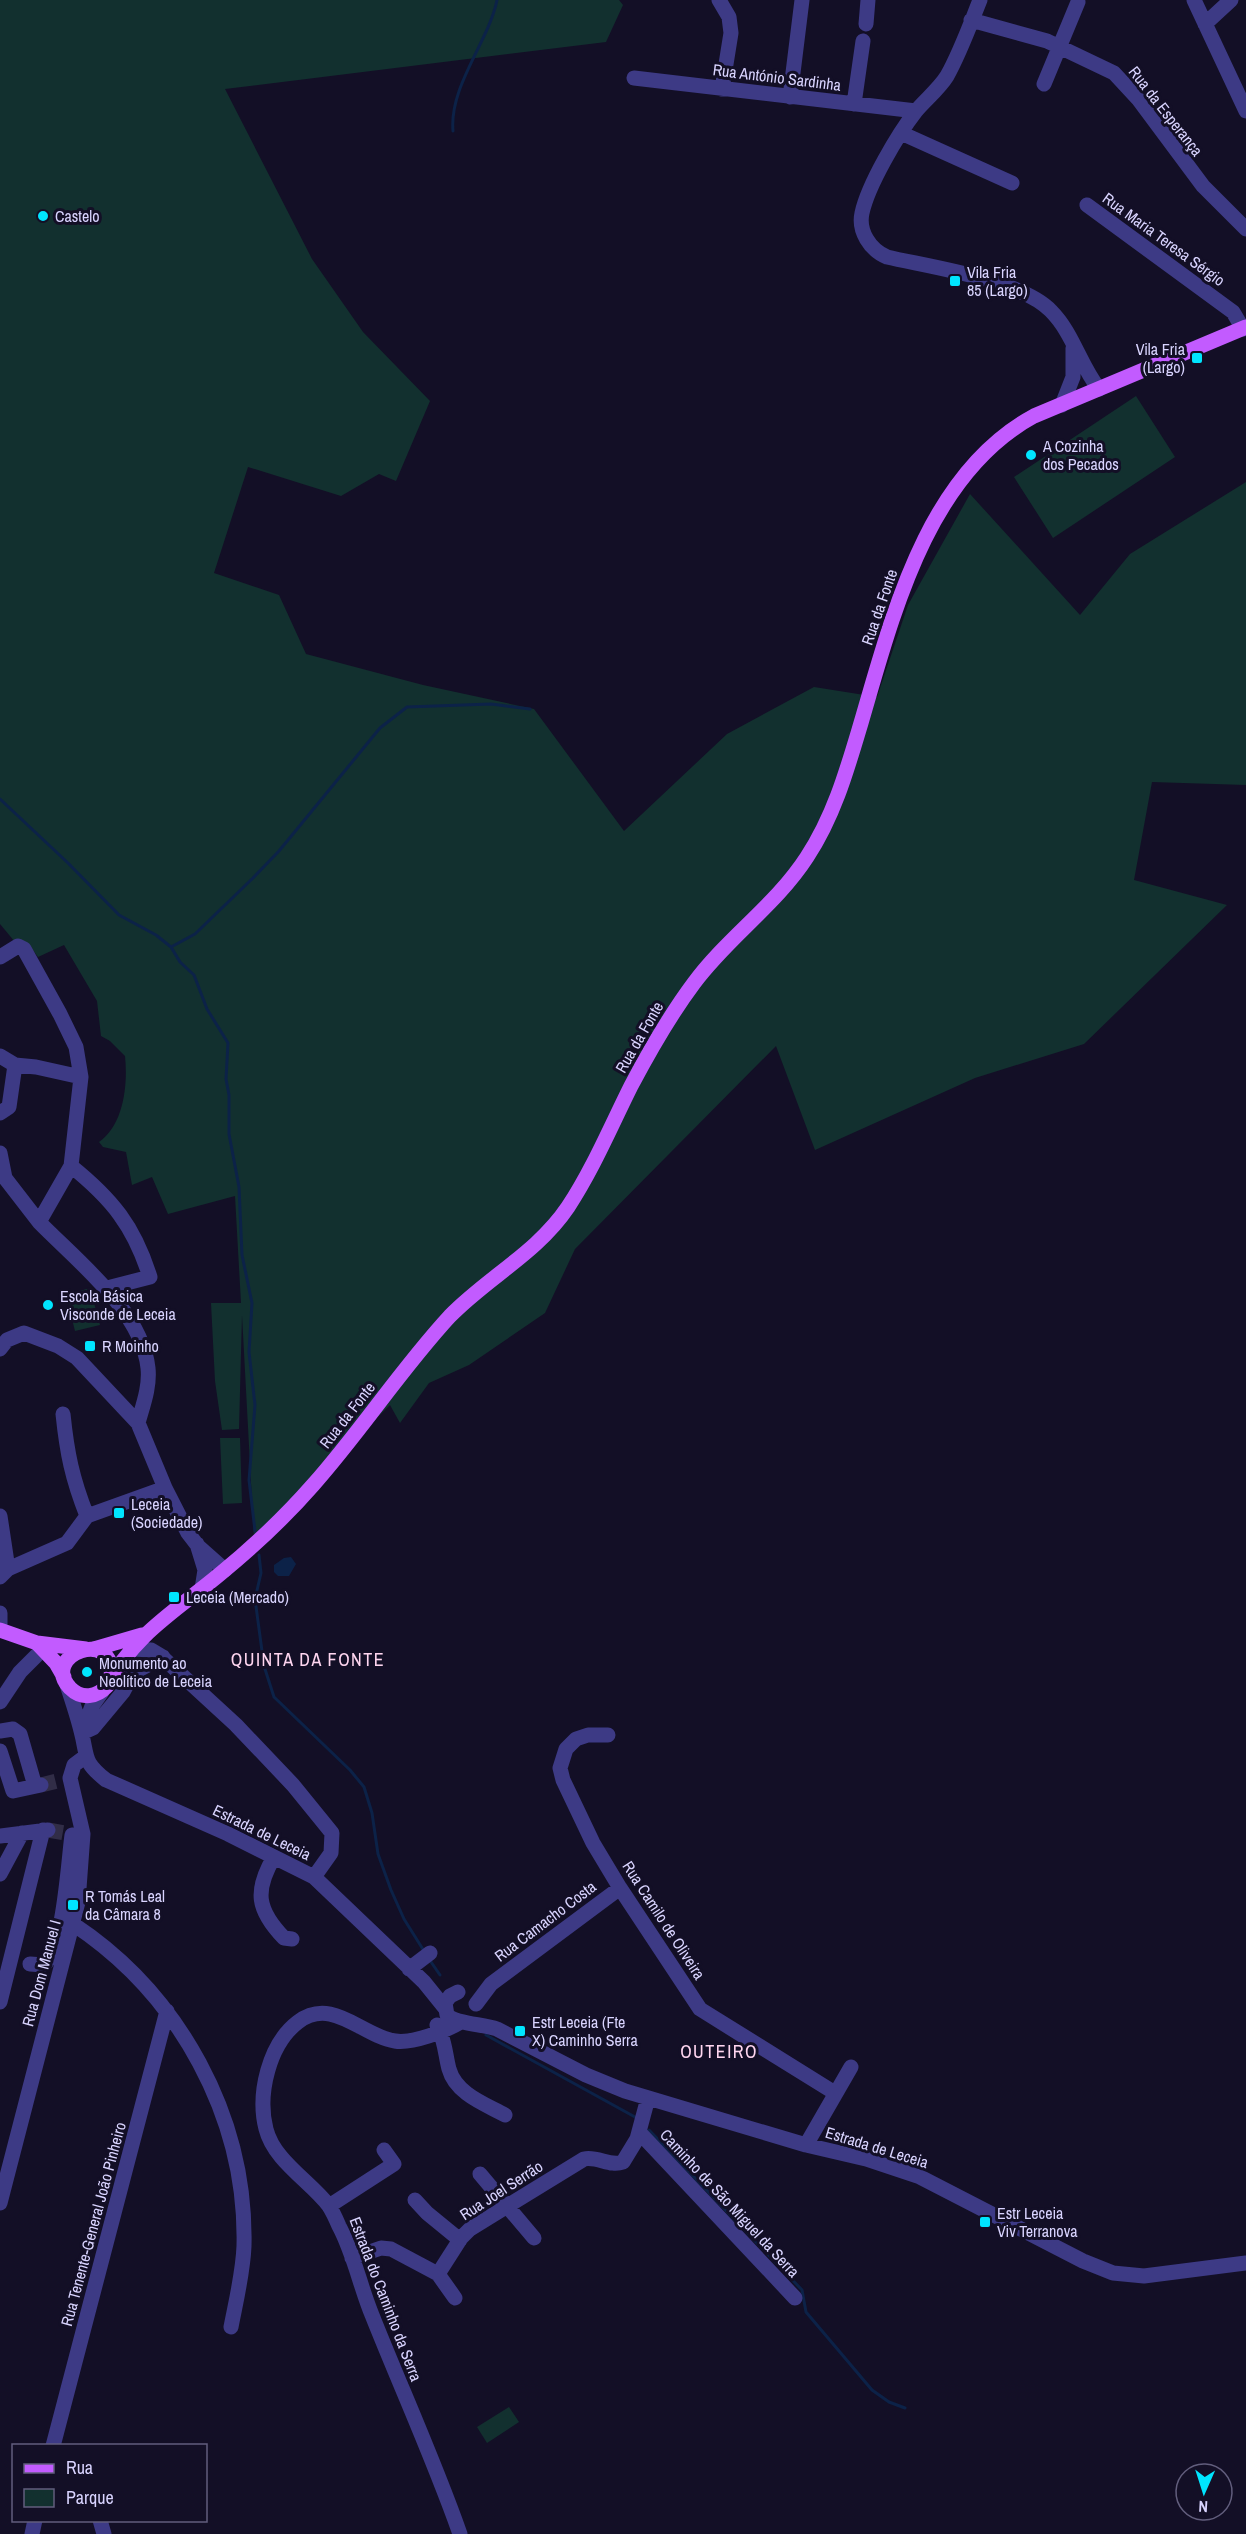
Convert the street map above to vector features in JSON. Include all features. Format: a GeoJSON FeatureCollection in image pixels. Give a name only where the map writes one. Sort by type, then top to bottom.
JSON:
{"type":"FeatureCollection","features":[{"type":"Feature","properties":{"kind":"main road","name":"Rua da Fonte"},"geometry":{"type":"LineString","coordinates":[[106,1686],[146,1632],[225,1570],[281,1519],[315,1484],[450,1317],[537,1243],[568,1206],[588,1173],[640,1068],[667,1022],[709,964],[784,887],[816,844],[844,778],[905,583],[924,542],[958,484],[982,454],[1005,434],[1034,416],[1245,328]]}},
{"type":"Feature","properties":{"kind":"main road"},"geometry":{"type":"LineString","coordinates":[[2,1628],[40,1646],[90,1649],[101,1652],[110,1664],[106,1686],[87,1696],[80,1695],[66,1681],[66,1661],[78,1651],[90,1649]]}},
{"type":"Feature","properties":{"kind":"main road","name":"Rua da Fonte"},"geometry":{"type":"LineString","coordinates":[[90,1649],[146,1632]]}},
{"type":"Feature","properties":{"kind":"main road","name":"Estrada de Leceia"},"geometry":{"type":"LineString","coordinates":[[40,1646],[66,1681]]}},
{"type":"Feature","properties":{"kind":"street"},"geometry":{"type":"LineString","coordinates":[[720,0],[729,17],[730,33],[722,89]]}},
{"type":"Feature","properties":{"kind":"street"},"geometry":{"type":"LineString","coordinates":[[790,97],[802,0]]}},
{"type":"Feature","properties":{"kind":"street"},"geometry":{"type":"LineString","coordinates":[[866,24],[868,0]]}},
{"type":"Feature","properties":{"kind":"street"},"geometry":{"type":"LineString","coordinates":[[980,0],[946,78],[916,111],[901,133],[872,186],[861,214],[864,235],[876,253],[1029,294],[1051,310],[1072,339],[1089,376],[1100,389]]}},
{"type":"Feature","properties":{"kind":"street"},"geometry":{"type":"LineString","coordinates":[[1194,0],[1246,111]]}},
{"type":"Feature","properties":{"kind":"street"},"geometry":{"type":"LineString","coordinates":[[1205,24],[1231,0]]}},
{"type":"Feature","properties":{"kind":"street"},"geometry":{"type":"LineString","coordinates":[[1044,84],[1078,2]]}},
{"type":"Feature","properties":{"kind":"street","name":"Rua da Esperança"},"geometry":{"type":"LineString","coordinates":[[971,20],[1031,36],[1114,73],[1203,186],[1246,229]]}},
{"type":"Feature","properties":{"kind":"street"},"geometry":{"type":"LineString","coordinates":[[854,104],[863,41]]}},
{"type":"Feature","properties":{"kind":"street","name":"Rua António Sardinha"},"geometry":{"type":"LineString","coordinates":[[634,78],[916,111]]}},
{"type":"Feature","properties":{"kind":"street"},"geometry":{"type":"LineString","coordinates":[[901,133],[1012,183]]}},
{"type":"Feature","properties":{"kind":"street","name":"Rua Maria Teresa Sérgio"},"geometry":{"type":"LineString","coordinates":[[1088,206],[1233,312],[1245,328]]}},
{"type":"Feature","properties":{"kind":"street"},"geometry":{"type":"LineString","coordinates":[[1062,405],[1073,376],[1075,357],[1072,339]]}},
{"type":"Feature","properties":{"kind":"street"},"geometry":{"type":"LineString","coordinates":[[0,957],[18,946],[24,949],[76,1047],[81,1077],[71,1166],[39,1222]]}},
{"type":"Feature","properties":{"kind":"street"},"geometry":{"type":"LineString","coordinates":[[0,1056],[15,1065],[81,1077]]}},
{"type":"Feature","properties":{"kind":"street"},"geometry":{"type":"LineString","coordinates":[[0,1113],[9,1107],[15,1065]]}},
{"type":"Feature","properties":{"kind":"street"},"geometry":{"type":"LineString","coordinates":[[0,1153],[2,1179],[39,1222],[131,1319],[146,1355],[148,1384],[138,1423]]}},
{"type":"Feature","properties":{"kind":"street"},"geometry":{"type":"LineString","coordinates":[[71,1166],[99,1189],[128,1224],[150,1277],[111,1287],[106,1291]]}},
{"type":"Feature","properties":{"kind":"street"},"geometry":{"type":"LineString","coordinates":[[0,1349],[7,1340],[24,1333],[58,1346],[77,1358],[138,1423],[183,1525],[197,1544],[225,1570]]}},
{"type":"Feature","properties":{"kind":"street"},"geometry":{"type":"LineString","coordinates":[[63,1414],[66,1452],[74,1483],[87,1515]]}},
{"type":"Feature","properties":{"kind":"street"},"geometry":{"type":"LineString","coordinates":[[0,1516],[4,1573],[67,1543],[87,1515],[165,1488]]}},
{"type":"Feature","properties":{"kind":"street"},"geometry":{"type":"LineString","coordinates":[[197,1544],[205,1570],[202,1589]]}},
{"type":"Feature","properties":{"kind":"street"},"geometry":{"type":"LineString","coordinates":[[0,1613],[2,1628]]}},
{"type":"Feature","properties":{"kind":"street"},"geometry":{"type":"LineString","coordinates":[[0,1702],[40,1646]]}},
{"type":"Feature","properties":{"kind":"street"},"geometry":{"type":"LineString","coordinates":[[133,1649],[151,1650],[163,1657],[236,1725],[293,1785],[332,1833],[331,1853],[314,1877]]}},
{"type":"Feature","properties":{"kind":"street"},"geometry":{"type":"LineString","coordinates":[[82,1733],[93,1728],[123,1692],[133,1673],[163,1657]]}},
{"type":"Feature","properties":{"kind":"street","name":"Estrada de Leceia"},"geometry":{"type":"LineString","coordinates":[[66,1681],[82,1733],[86,1756],[96,1772],[106,1780],[314,1877],[420,1960],[424,1982],[445,2009]]}},
{"type":"Feature","properties":{"kind":"street"},"geometry":{"type":"LineString","coordinates":[[82,1733],[92,1706],[106,1686]]}},
{"type":"Feature","properties":{"kind":"street"},"geometry":{"type":"LineString","coordinates":[[0,1731],[13,1729],[20,1734],[38,1786],[13,1791],[0,1751]]}},
{"type":"Feature","properties":{"kind":"street","name":"Rua Camilo de Oliveira"},"geometry":{"type":"LineString","coordinates":[[608,1735],[588,1735],[576,1739],[566,1749],[560,1768],[562,1780],[593,1842],[620,1888],[700,2009],[835,2092]]}},
{"type":"Feature","properties":{"kind":"street","name":"Rua Dom Manuel I"},"geometry":{"type":"LineString","coordinates":[[0,2200],[78,1902],[73,1834],[64,1779],[74,1765],[86,1756]]}},
{"type":"Feature","properties":{"kind":"street"},"geometry":{"type":"LineString","coordinates":[[0,1836],[46,1830],[8,1957],[0,2002]]}},
{"type":"Feature","properties":{"kind":"street"},"geometry":{"type":"LineString","coordinates":[[0,1874],[22,1833]]}},
{"type":"Feature","properties":{"kind":"street"},"geometry":{"type":"LineString","coordinates":[[30,1964],[44,1965],[52,1950],[66,1898],[73,1834]]}},
{"type":"Feature","properties":{"kind":"street"},"geometry":{"type":"LineString","coordinates":[[274,1857],[262,1881],[260,1894],[263,1910],[273,1927],[284,1938],[292,1939]]}},
{"type":"Feature","properties":{"kind":"street","name":"Rua Camacho Costa"},"geometry":{"type":"LineString","coordinates":[[476,2006],[491,1984],[620,1888]]}},
{"type":"Feature","properties":{"kind":"street"},"geometry":{"type":"LineString","coordinates":[[73,1924],[132,1971],[167,2011],[188,2043],[216,2098],[235,2157],[243,2217],[243,2262],[231,2327]]}},
{"type":"Feature","properties":{"kind":"street","name":"Estrada de Leceia"},"geometry":{"type":"LineString","coordinates":[[424,1982],[460,1991]]}},
{"type":"Feature","properties":{"kind":"street","name":"Rua Camacho Costa"},"geometry":{"type":"LineString","coordinates":[[460,1991],[491,1984]]}},
{"type":"Feature","properties":{"kind":"street"},"geometry":{"type":"LineString","coordinates":[[445,2009],[450,2019],[462,2022],[473,2017],[476,2006],[469,1994],[460,1991],[447,1999],[439,2028],[446,2044],[448,2068],[455,2083],[505,2115]]}},
{"type":"Feature","properties":{"kind":"street","name":"Estrada de Leceia"},"geometry":{"type":"LineString","coordinates":[[476,2006],[497,2029]]}},
{"type":"Feature","properties":{"kind":"street","name":"Rua Tenente-General João Pinheiro"},"geometry":{"type":"LineString","coordinates":[[53,2444],[167,2011]]}},
{"type":"Feature","properties":{"kind":"street","name":"Estrada do Caminho da Serra"},"geometry":{"type":"LineString","coordinates":[[460,2534],[371,2313],[352,2258],[329,2206],[278,2152],[266,2128],[264,2081],[266,2070],[286,2035],[307,2017],[324,2013],[342,2017],[393,2041],[411,2040],[425,2036],[439,2028],[462,2022]]}},
{"type":"Feature","properties":{"kind":"street","name":"Estrada de Leceia"},"geometry":{"type":"LineString","coordinates":[[462,2022],[497,2029],[586,2075],[648,2098],[806,2145],[866,2159],[920,2177],[1083,2261],[1113,2273],[1144,2276],[1246,2263]]}},
{"type":"Feature","properties":{"kind":"street"},"geometry":{"type":"LineString","coordinates":[[806,2145],[851,2067]]}},
{"type":"Feature","properties":{"kind":"street","name":"Rua Joel Serrão"},"geometry":{"type":"LineString","coordinates":[[438,2274],[460,2240],[479,2222],[584,2159],[598,2158],[613,2164],[623,2162],[631,2151],[639,2132],[648,2098]]}},
{"type":"Feature","properties":{"kind":"street","name":"Caminho de São Miguel da Serra"},"geometry":{"type":"LineString","coordinates":[[639,2132],[795,2298]]}},
{"type":"Feature","properties":{"kind":"street"},"geometry":{"type":"LineString","coordinates":[[329,2206],[399,2169],[384,2150]]}},
{"type":"Feature","properties":{"kind":"street"},"geometry":{"type":"LineString","coordinates":[[480,2174],[534,2238]]}},
{"type":"Feature","properties":{"kind":"street"},"geometry":{"type":"LineString","coordinates":[[415,2199],[460,2240]]}},
{"type":"Feature","properties":{"kind":"street"},"geometry":{"type":"LineString","coordinates":[[352,2258],[381,2248],[391,2249],[438,2274],[455,2298]]}},
{"type":"Feature","properties":{"kind":"green space"},"geometry":{"type":"Polygon","coordinates":[[[0,0],[619,0],[623,5],[606,42],[225,89],[312,259],[363,332],[430,401],[396,481],[379,474],[341,496],[248,467],[214,573],[279,595],[306,654],[423,685],[534,709],[624,831],[727,734],[814,687],[877,697],[908,605],[970,494],[1080,615],[1130,554],[1246,482],[1246,785],[1152,782],[1134,880],[1227,905],[1084,1044],[975,1078],[815,1150],[776,1046],[575,1249],[545,1313],[469,1365],[429,1383],[400,1423],[390,1405],[254,1539],[242,1315],[239,1429],[222,1430],[215,1381],[211,1303],[241,1303],[235,1196],[168,1214],[152,1177],[132,1185],[126,1152],[103,1147],[99,1142],[107,1135],[119,1115],[125,1091],[125,1056],[110,1041],[101,1036],[97,1001],[64,945],[38,957],[30,946],[15,942],[0,924],[0,0]]]}},
{"type":"Feature","properties":{"kind":"green space"},"geometry":{"type":"Polygon","coordinates":[[[1136,396],[1175,457],[1053,538],[1014,477],[1136,396]]]}},
{"type":"Feature","properties":{"kind":"green space"},"geometry":{"type":"Polygon","coordinates":[[[90,1288],[100,1325],[75,1331],[66,1295],[90,1288]]]}},
{"type":"Feature","properties":{"kind":"green space"},"geometry":{"type":"Polygon","coordinates":[[[220,1438],[240,1438],[242,1503],[223,1504],[220,1438]]]}},
{"type":"Feature","properties":{"kind":"green space"},"geometry":{"type":"Polygon","coordinates":[[[509,2407],[519,2422],[487,2443],[477,2427],[509,2407]]]}},
{"type":"Feature","properties":{"kind":"water"},"geometry":{"type":"Polygon","coordinates":[[[291,1557],[296,1564],[289,1576],[278,1576],[274,1572],[274,1565],[284,1558],[291,1557]]]}},
{"type":"Feature","properties":{"kind":"waterway"},"geometry":{"type":"LineString","coordinates":[[453,131],[453,114],[457,97],[493,16],[497,0]]}},
{"type":"Feature","properties":{"kind":"waterway"},"geometry":{"type":"LineString","coordinates":[[171,947],[195,934],[253,878],[279,851],[380,728],[407,707],[491,704],[530,709]]}},
{"type":"Feature","properties":{"kind":"waterway"},"geometry":{"type":"LineString","coordinates":[[0,799],[119,915],[156,935],[171,947],[180,962],[194,975],[207,1009],[228,1043],[226,1079],[229,1095],[229,1134],[239,1187],[242,1255],[252,1303],[249,1352],[255,1405],[249,1480],[255,1531]]}},
{"type":"Feature","properties":{"kind":"waterway"},"geometry":{"type":"LineString","coordinates":[[259,1555],[261,1573],[255,1599],[264,1666],[274,1697],[350,1770],[364,1787],[372,1813],[378,1854],[391,1890],[404,1919],[424,1951]]}},
{"type":"Feature","properties":{"kind":"waterway"},"geometry":{"type":"LineString","coordinates":[[429,1959],[440,1975]]}},
{"type":"Feature","properties":{"kind":"waterway"},"geometry":{"type":"LineString","coordinates":[[486,2035],[635,2117]]}},
{"type":"Feature","properties":{"kind":"waterway"},"geometry":{"type":"LineString","coordinates":[[649,2130],[802,2290],[806,2312],[872,2390],[889,2402],[905,2408]]}},
{"type":"Feature","properties":{"kind":"tunnel"},"geometry":{"type":"LineString","coordinates":[[41,1785],[57,1781]]}},
{"type":"Feature","properties":{"kind":"tunnel"},"geometry":{"type":"LineString","coordinates":[[48,1830],[65,1833]]}},
{"type":"Feature","properties":{"kind":"place","name":"Castelo"},"geometry":{"type":"Point","coordinates":[43,216]}},
{"type":"Feature","properties":{"kind":"place","name":"Vila Fria 85 (Largo)"},"geometry":{"type":"Point","coordinates":[955,281]}},
{"type":"Feature","properties":{"kind":"place","name":"Vila Fria (Largo)"},"geometry":{"type":"Point","coordinates":[1197,358]}},
{"type":"Feature","properties":{"kind":"place","name":"A Cozinha dos Pecados"},"geometry":{"type":"Point","coordinates":[1031,455]}},
{"type":"Feature","properties":{"kind":"place","name":"Escola Básica Visconde de Leceia"},"geometry":{"type":"Point","coordinates":[48,1305]}},
{"type":"Feature","properties":{"kind":"place","name":"R Moinho"},"geometry":{"type":"Point","coordinates":[90,1346]}},
{"type":"Feature","properties":{"kind":"place","name":"Leceia (Sociedade)"},"geometry":{"type":"Point","coordinates":[119,1513]}},
{"type":"Feature","properties":{"kind":"place","name":"Leceia (Mercado)"},"geometry":{"type":"Point","coordinates":[174,1597]}},
{"type":"Feature","properties":{"kind":"place","name":"Monumento ao Neolítico de Leceia"},"geometry":{"type":"Point","coordinates":[87,1672]}},
{"type":"Feature","properties":{"kind":"place","name":"R Tomás Leal da Câmara 8"},"geometry":{"type":"Point","coordinates":[73,1905]}},
{"type":"Feature","properties":{"kind":"place","name":"Estr Leceia (Fte X) Caminho Serra"},"geometry":{"type":"Point","coordinates":[520,2031]}},
{"type":"Feature","properties":{"kind":"place","name":"Estr Leceia Viv Terranova"},"geometry":{"type":"Point","coordinates":[985,2222]}},
{"type":"Feature","properties":{"kind":"district","name":"QUINTA DA FONTE"},"geometry":{"type":"Point","coordinates":[308,1659]}},
{"type":"Feature","properties":{"kind":"district","name":"OUTEIRO"},"geometry":{"type":"Point","coordinates":[719,2051]}}]}
